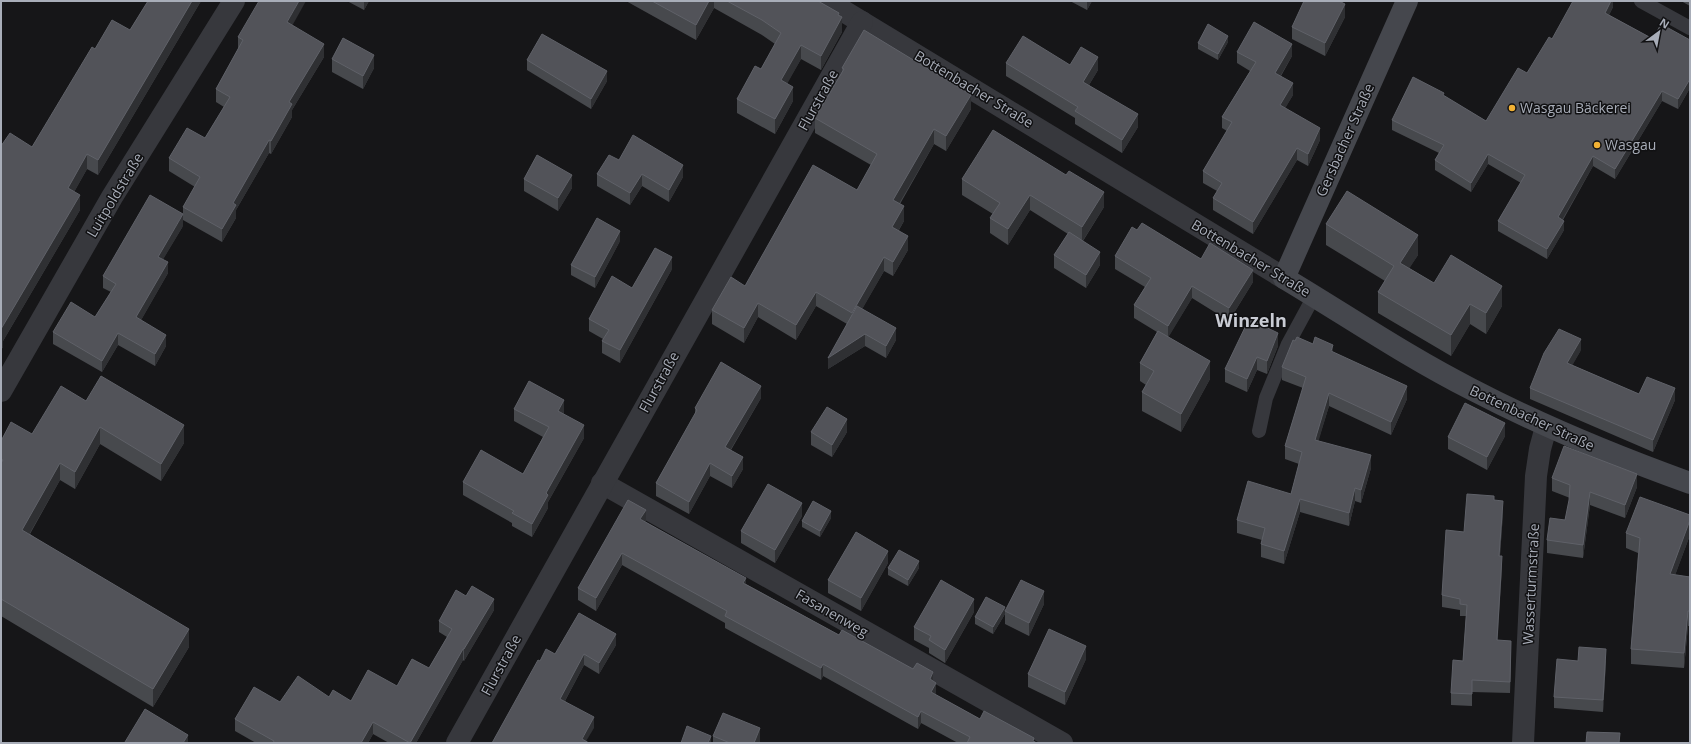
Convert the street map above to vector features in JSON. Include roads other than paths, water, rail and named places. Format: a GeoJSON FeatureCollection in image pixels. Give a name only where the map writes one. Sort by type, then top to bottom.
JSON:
{"type":"FeatureCollection","features":[{"type":"Feature","properties":{"kind":"street","name":"Luitpoldstraße"},"geometry":{"type":"LineString","coordinates":[[1,391],[112,197],[234,1]]}},
{"type":"Feature","properties":{"kind":"street","name":"Bottenbacher Straße"},"geometry":{"type":"LineString","coordinates":[[827,1],[1469,389],[1546,427],[1596,448],[1690,483]]}},
{"type":"Feature","properties":{"kind":"street","name":"Gersbacher Straße"},"geometry":{"type":"LineString","coordinates":[[1284,278],[1406,1]]}},
{"type":"Feature","properties":{"kind":"street","name":"Flurstraße"},"geometry":{"type":"LineString","coordinates":[[457,743],[602,482],[862,22]]}},
{"type":"Feature","properties":{"kind":"street","name":"Wasserturmstraße"},"geometry":{"type":"LineString","coordinates":[[1523,743],[1536,476],[1540,449],[1546,427]]}},
{"type":"Feature","properties":{"kind":"street","name":"Fasanenweg"},"geometry":{"type":"LineString","coordinates":[[602,482],[1062,743]]}},
{"type":"Feature","properties":{"kind":"lane"},"geometry":{"type":"LineString","coordinates":[[1641,1],[1690,28]]}},
{"type":"Feature","properties":{"kind":"lane"},"geometry":{"type":"LineString","coordinates":[[1259,431],[1269,391],[1288,344],[1314,296]]}},
{"type":"Feature","properties":{"kind":"place","name":"Wasgau Bäckerei"},"geometry":{"type":"Point","coordinates":[1512,108]}},
{"type":"Feature","properties":{"kind":"place","name":"Wasgau"},"geometry":{"type":"Point","coordinates":[1597,145]}},
{"type":"Feature","properties":{"kind":"district","name":"Winzeln"},"geometry":{"type":"Point","coordinates":[1251,321]}}]}
